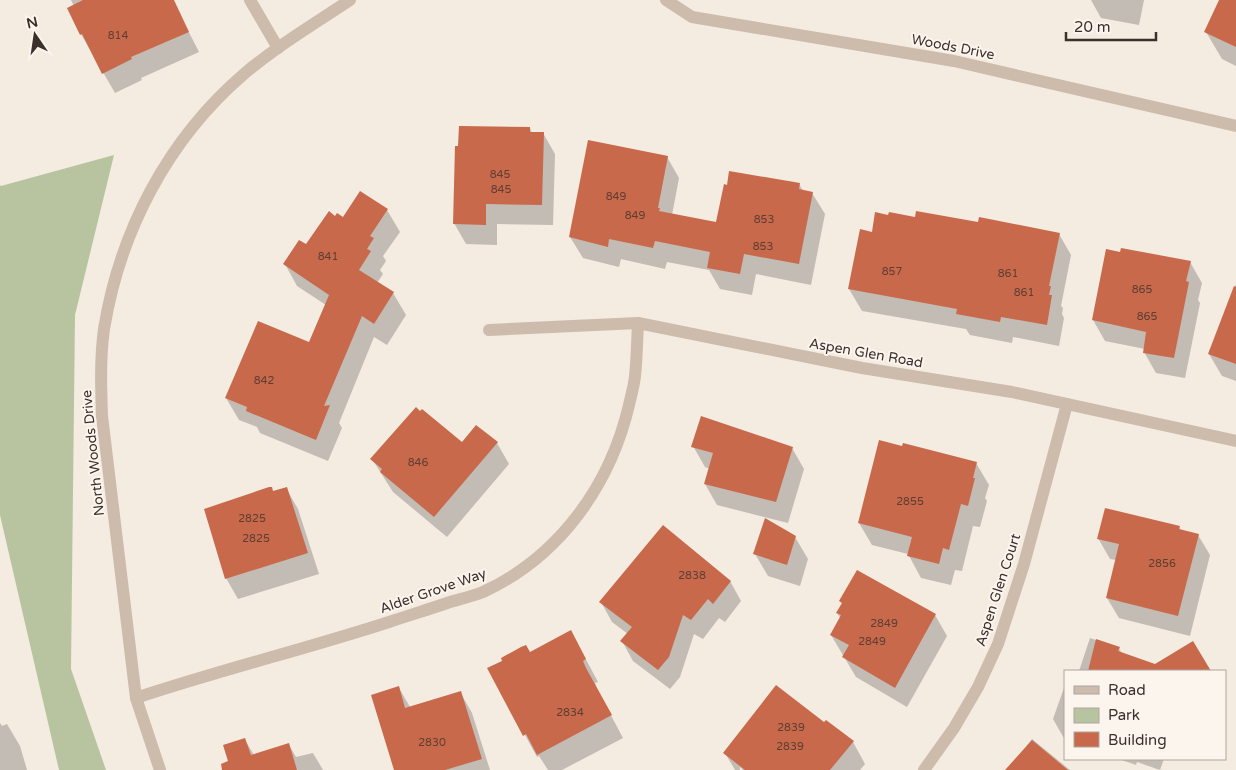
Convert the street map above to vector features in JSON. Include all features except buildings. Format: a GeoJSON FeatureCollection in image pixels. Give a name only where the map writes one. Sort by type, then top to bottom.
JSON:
{"type":"FeatureCollection","features":[{"type":"Feature","properties":{"kind":"street"},"geometry":{"type":"LineString","coordinates":[[250,0],[278,48]]}},
{"type":"Feature","properties":{"kind":"street","name":"North Woods Drive"},"geometry":{"type":"LineString","coordinates":[[160,770],[136,698],[102,416],[101,373],[104,330],[112,288],[124,247],[141,207],[185,135],[213,103],[238,80],[278,48],[350,0]]}},
{"type":"Feature","properties":{"kind":"street","name":"Woods Drive"},"geometry":{"type":"LineString","coordinates":[[666,0],[692,17],[954,61],[1236,126]]}},
{"type":"Feature","properties":{"kind":"street","name":"Alder Grove Way"},"geometry":{"type":"LineString","coordinates":[[136,698],[178,684],[320,644],[482,592],[531,562],[573,522],[590,498],[618,445],[635,377],[638,323]]}},
{"type":"Feature","properties":{"kind":"street","name":"Aspen Glen Road"},"geometry":{"type":"LineString","coordinates":[[489,330],[638,323],[862,368],[1012,392],[1236,440]]}},
{"type":"Feature","properties":{"kind":"street","name":"Aspen Glen Court"},"geometry":{"type":"LineString","coordinates":[[924,770],[954,728],[978,687],[998,644],[1024,564],[1067,404]]}},
{"type":"Feature","properties":{"kind":"green space"},"geometry":{"type":"Polygon","coordinates":[[[114,155],[75,315],[71,669],[106,770],[59,770],[0,515],[0,185],[114,155]]]}}]}
